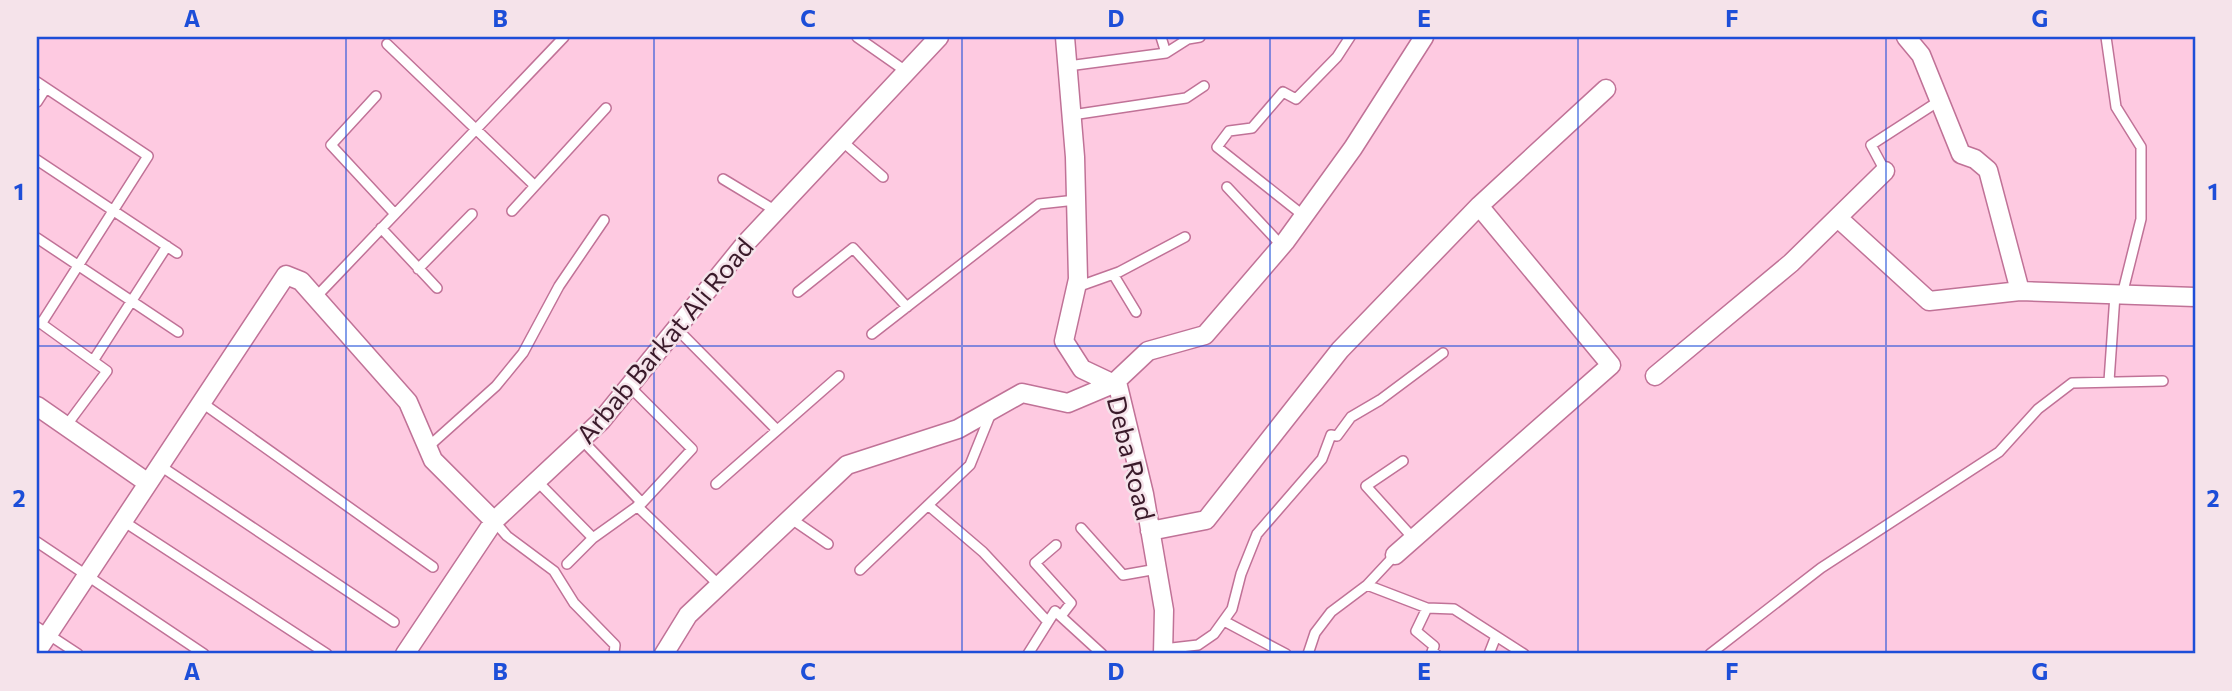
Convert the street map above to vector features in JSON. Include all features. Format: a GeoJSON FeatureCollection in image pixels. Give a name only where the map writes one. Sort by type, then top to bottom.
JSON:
{"type":"FeatureCollection","features":[{"type":"Feature","properties":{"kind":"street","name":"Arbab Barkat Ali Road"},"geometry":{"type":"LineString","coordinates":[[405,654],[494,520],[601,421],[745,244],[939,37]]}},
{"type":"Feature","properties":{"kind":"street","name":"Deba Road"},"geometry":{"type":"LineString","coordinates":[[1065,37],[1072,115],[1078,279],[1064,341],[1082,369],[1118,386],[1144,494],[1164,610],[1163,652]]}},
{"type":"Feature","properties":{"kind":"street"},"geometry":{"type":"LineString","coordinates":[[664,654],[688,615],[847,465],[958,429],[1022,393],[1068,403],[1112,384],[1148,351],[1205,335],[1282,246],[1353,148],[1424,37]]}},
{"type":"Feature","properties":{"kind":"street"},"geometry":{"type":"LineString","coordinates":[[1906,37],[1921,55],[1961,154],[1975,159],[1988,170],[2020,291]]}},
{"type":"Feature","properties":{"kind":"street"},"geometry":{"type":"LineString","coordinates":[[1150,531],[1206,520],[1340,350],[1479,206],[1606,89]]}},
{"type":"Feature","properties":{"kind":"street"},"geometry":{"type":"LineString","coordinates":[[1655,376],[1791,263],[1885,172]]}},
{"type":"Feature","properties":{"kind":"street"},"geometry":{"type":"LineString","coordinates":[[1395,555],[1611,365],[1479,206]]}},
{"type":"Feature","properties":{"kind":"street"},"geometry":{"type":"LineString","coordinates":[[1838,218],[1929,301],[2020,291],[2195,297]]}},
{"type":"Feature","properties":{"kind":"street"},"geometry":{"type":"LineString","coordinates":[[37,651],[42,631],[87,575],[286,275],[302,281],[408,402],[433,460],[494,520]]}},
{"type":"Feature","properties":{"kind":"street"},"geometry":{"type":"LineString","coordinates":[[37,406],[148,483]]}},
{"type":"Feature","properties":{"kind":"lane"},"geometry":{"type":"LineString","coordinates":[[316,297],[564,37]]}},
{"type":"Feature","properties":{"kind":"lane"},"geometry":{"type":"LineString","coordinates":[[857,37],[907,72]]}},
{"type":"Feature","properties":{"kind":"lane"},"geometry":{"type":"LineString","coordinates":[[1161,37],[1166,53]]}},
{"type":"Feature","properties":{"kind":"lane"},"geometry":{"type":"LineString","coordinates":[[1068,66],[1166,53],[1188,39],[1200,37]]}},
{"type":"Feature","properties":{"kind":"lane"},"geometry":{"type":"LineString","coordinates":[[1304,216],[1217,147],[1229,131],[1252,128],[1283,92],[1296,99],[1337,57],[1350,37]]}},
{"type":"Feature","properties":{"kind":"lane"},"geometry":{"type":"LineString","coordinates":[[2106,37],[2116,107],[2141,147],[2141,219],[2119,295],[2109,381]]}},
{"type":"Feature","properties":{"kind":"lane"},"geometry":{"type":"LineString","coordinates":[[387,44],[534,186]]}},
{"type":"Feature","properties":{"kind":"lane"},"geometry":{"type":"LineString","coordinates":[[37,82],[148,156],[39,322],[107,371],[66,426]]}},
{"type":"Feature","properties":{"kind":"lane"},"geometry":{"type":"LineString","coordinates":[[1072,115],[1186,98],[1204,86]]}},
{"type":"Feature","properties":{"kind":"lane"},"geometry":{"type":"LineString","coordinates":[[37,102],[46,88]]}},
{"type":"Feature","properties":{"kind":"lane"},"geometry":{"type":"LineString","coordinates":[[376,96],[331,145],[395,214]]}},
{"type":"Feature","properties":{"kind":"lane"},"geometry":{"type":"LineString","coordinates":[[1885,172],[1871,145],[1939,101]]}},
{"type":"Feature","properties":{"kind":"lane"},"geometry":{"type":"LineString","coordinates":[[512,211],[606,108]]}},
{"type":"Feature","properties":{"kind":"lane"},"geometry":{"type":"LineString","coordinates":[[842,141],[883,177]]}},
{"type":"Feature","properties":{"kind":"lane"},"geometry":{"type":"LineString","coordinates":[[37,160],[177,253]]}},
{"type":"Feature","properties":{"kind":"lane"},"geometry":{"type":"LineString","coordinates":[[723,179],[776,211]]}},
{"type":"Feature","properties":{"kind":"lane"},"geometry":{"type":"LineString","coordinates":[[1227,187],[1282,246]]}},
{"type":"Feature","properties":{"kind":"lane"},"geometry":{"type":"LineString","coordinates":[[872,334],[1039,204],[1076,200]]}},
{"type":"Feature","properties":{"kind":"lane"},"geometry":{"type":"LineString","coordinates":[[418,270],[472,214]]}},
{"type":"Feature","properties":{"kind":"lane"},"geometry":{"type":"LineString","coordinates":[[428,447],[496,386],[523,354],[559,286],[604,220]]}},
{"type":"Feature","properties":{"kind":"lane"},"geometry":{"type":"LineString","coordinates":[[382,228],[437,288]]}},
{"type":"Feature","properties":{"kind":"lane"},"geometry":{"type":"LineString","coordinates":[[1077,287],[1113,274],[1185,237]]}},
{"type":"Feature","properties":{"kind":"lane"},"geometry":{"type":"LineString","coordinates":[[37,238],[178,332]]}},
{"type":"Feature","properties":{"kind":"lane"},"geometry":{"type":"LineString","coordinates":[[93,361],[167,246]]}},
{"type":"Feature","properties":{"kind":"lane"},"geometry":{"type":"LineString","coordinates":[[798,292],[853,248],[907,307]]}},
{"type":"Feature","properties":{"kind":"lane"},"geometry":{"type":"LineString","coordinates":[[1113,274],[1136,312]]}},
{"type":"Feature","properties":{"kind":"lane"},"geometry":{"type":"LineString","coordinates":[[676,328],[777,430]]}},
{"type":"Feature","properties":{"kind":"lane"},"geometry":{"type":"LineString","coordinates":[[1163,652],[1198,645],[1214,634],[1232,609],[1241,574],[1257,534],[1322,460],[1331,435],[1337,436],[1351,417],[1380,400],[1443,354]]}},
{"type":"Feature","properties":{"kind":"lane"},"geometry":{"type":"LineString","coordinates":[[716,484],[839,376]]}},
{"type":"Feature","properties":{"kind":"lane"},"geometry":{"type":"LineString","coordinates":[[1710,654],[1821,568],[1999,452],[2038,409],[2072,383],[2163,381]]}},
{"type":"Feature","properties":{"kind":"lane"},"geometry":{"type":"LineString","coordinates":[[566,564],[593,538],[640,504],[692,449],[629,386]]}},
{"type":"Feature","properties":{"kind":"lane"},"geometry":{"type":"LineString","coordinates":[[201,402],[433,567]]}},
{"type":"Feature","properties":{"kind":"lane"},"geometry":{"type":"LineString","coordinates":[[860,570],[970,465],[993,410]]}},
{"type":"Feature","properties":{"kind":"lane"},"geometry":{"type":"LineString","coordinates":[[581,439],[719,585]]}},
{"type":"Feature","properties":{"kind":"lane"},"geometry":{"type":"LineString","coordinates":[[1403,461],[1366,486],[1413,538]]}},
{"type":"Feature","properties":{"kind":"lane"},"geometry":{"type":"LineString","coordinates":[[159,465],[394,622]]}},
{"type":"Feature","properties":{"kind":"lane"},"geometry":{"type":"LineString","coordinates":[[537,481],[593,538]]}},
{"type":"Feature","properties":{"kind":"lane"},"geometry":{"type":"LineString","coordinates":[[928,505],[983,552],[1048,622]]}},
{"type":"Feature","properties":{"kind":"lane"},"geometry":{"type":"LineString","coordinates":[[790,518],[828,544]]}},
{"type":"Feature","properties":{"kind":"lane"},"geometry":{"type":"LineString","coordinates":[[494,520],[507,536],[554,571],[574,603],[615,645],[614,654]]}},
{"type":"Feature","properties":{"kind":"lane"},"geometry":{"type":"LineString","coordinates":[[122,521],[327,654]]}},
{"type":"Feature","properties":{"kind":"lane"},"geometry":{"type":"LineString","coordinates":[[1081,528],[1123,575],[1157,569]]}},
{"type":"Feature","properties":{"kind":"lane"},"geometry":{"type":"LineString","coordinates":[[37,542],[204,654]]}},
{"type":"Feature","properties":{"kind":"lane"},"geometry":{"type":"LineString","coordinates":[[1056,545],[1035,563],[1071,603],[1061,616]]}},
{"type":"Feature","properties":{"kind":"lane"},"geometry":{"type":"LineString","coordinates":[[1308,654],[1315,633],[1331,612],[1367,585],[1395,555]]}},
{"type":"Feature","properties":{"kind":"lane"},"geometry":{"type":"LineString","coordinates":[[1367,585],[1427,608],[1454,609],[1524,654]]}},
{"type":"Feature","properties":{"kind":"lane"},"geometry":{"type":"LineString","coordinates":[[1427,608],[1416,631],[1434,646],[1432,652],[1436,654]]}},
{"type":"Feature","properties":{"kind":"lane"},"geometry":{"type":"LineString","coordinates":[[1028,654],[1055,611],[1102,654]]}},
{"type":"Feature","properties":{"kind":"lane"},"geometry":{"type":"LineString","coordinates":[[1224,621],[1286,654]]}},
{"type":"Feature","properties":{"kind":"lane"},"geometry":{"type":"LineString","coordinates":[[42,631],[78,654]]}},
{"type":"Feature","properties":{"kind":"lane"},"geometry":{"type":"LineString","coordinates":[[1489,654],[1496,636]]}}]}
